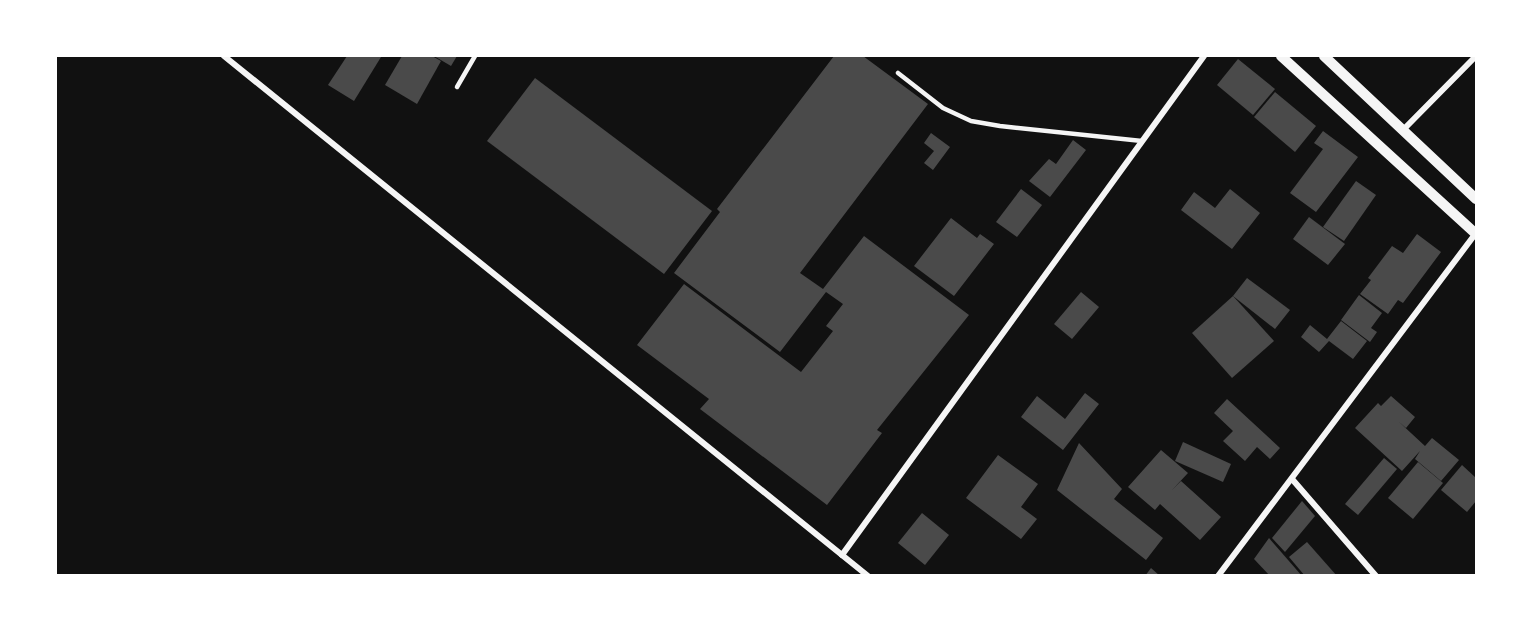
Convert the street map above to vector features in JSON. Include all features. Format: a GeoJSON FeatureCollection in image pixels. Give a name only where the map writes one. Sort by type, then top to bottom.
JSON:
{"type":"FeatureCollection","features":[{"type":"Feature","properties":{"kind":"street"},"geometry":{"type":"LineString","coordinates":[[224,56],[868,576]]}},
{"type":"Feature","properties":{"kind":"street"},"geometry":{"type":"LineString","coordinates":[[842,555],[1204,56]]}},
{"type":"Feature","properties":{"kind":"street"},"geometry":{"type":"LineString","coordinates":[[1218,576],[1476,233],[1281,56]]}},
{"type":"Feature","properties":{"kind":"street"},"geometry":{"type":"LineString","coordinates":[[1324,56],[1476,199]]}},
{"type":"Feature","properties":{"kind":"street"},"geometry":{"type":"LineString","coordinates":[[1404,129],[1476,56]]}},
{"type":"Feature","properties":{"kind":"street"},"geometry":{"type":"LineString","coordinates":[[1292,479],[1376,576]]}},
{"type":"Feature","properties":{"kind":"lane"},"geometry":{"type":"LineString","coordinates":[[457,87],[475,56]]}},
{"type":"Feature","properties":{"kind":"lane"},"geometry":{"type":"LineString","coordinates":[[898,73],[943,108],[971,121],[1142,141]]}},
{"type":"Feature","properties":{"kind":"building"},"geometry":{"type":"Polygon","coordinates":[[[347,56],[381,57],[354,101],[328,85],[347,56]]]}},
{"type":"Feature","properties":{"kind":"building"},"geometry":{"type":"Polygon","coordinates":[[[402,56],[432,56],[441,61],[417,104],[385,85],[402,56]]]}},
{"type":"Feature","properties":{"kind":"building"},"geometry":{"type":"Polygon","coordinates":[[[434,56],[457,56],[451,66],[434,56]]]}},
{"type":"Feature","properties":{"kind":"building"},"geometry":{"type":"Polygon","coordinates":[[[834,56],[863,56],[928,104],[800,273],[823,289],[864,236],[969,315],[877,430],[882,433],[827,505],[700,409],[709,399],[637,345],[684,284],[801,372],[833,331],[826,326],[843,304],[826,292],[780,352],[674,273],[720,212],[717,209],[834,56]]]}},
{"type":"Feature","properties":{"kind":"building"},"geometry":{"type":"Polygon","coordinates":[[[1238,59],[1275,89],[1253,115],[1217,85],[1238,59]]]}},
{"type":"Feature","properties":{"kind":"building"},"geometry":{"type":"Polygon","coordinates":[[[535,78],[712,211],[664,274],[487,141],[535,78]]]}},
{"type":"Feature","properties":{"kind":"building"},"geometry":{"type":"Polygon","coordinates":[[[1275,92],[1316,126],[1295,152],[1254,117],[1275,92]]]}},
{"type":"Feature","properties":{"kind":"building"},"geometry":{"type":"Polygon","coordinates":[[[1323,131],[1358,157],[1316,212],[1290,193],[1323,149],[1314,143],[1323,131]]]}},
{"type":"Feature","properties":{"kind":"building"},"geometry":{"type":"Polygon","coordinates":[[[931,133],[950,147],[933,170],[924,163],[934,151],[924,143],[931,133]]]}},
{"type":"Feature","properties":{"kind":"building"},"geometry":{"type":"Polygon","coordinates":[[[1073,140],[1086,150],[1050,197],[1029,181],[1049,159],[1056,164],[1073,140]]]}},
{"type":"Feature","properties":{"kind":"building"},"geometry":{"type":"Polygon","coordinates":[[[1356,181],[1376,195],[1344,241],[1323,227],[1356,181]]]}},
{"type":"Feature","properties":{"kind":"building"},"geometry":{"type":"Polygon","coordinates":[[[1021,189],[1042,205],[1017,237],[996,222],[1021,189]]]}},
{"type":"Feature","properties":{"kind":"building"},"geometry":{"type":"Polygon","coordinates":[[[1230,189],[1260,213],[1232,249],[1181,210],[1194,192],[1215,208],[1230,189]]]}},
{"type":"Feature","properties":{"kind":"building"},"geometry":{"type":"Polygon","coordinates":[[[1309,217],[1345,244],[1328,265],[1293,239],[1309,217]]]}},
{"type":"Feature","properties":{"kind":"building"},"geometry":{"type":"Polygon","coordinates":[[[951,218],[977,238],[980,234],[994,244],[954,296],[914,266],[951,218]]]}},
{"type":"Feature","properties":{"kind":"building"},"geometry":{"type":"Polygon","coordinates":[[[1417,234],[1441,252],[1403,303],[1398,300],[1388,314],[1360,294],[1371,280],[1368,278],[1392,246],[1403,253],[1417,234]]]}},
{"type":"Feature","properties":{"kind":"building"},"geometry":{"type":"Polygon","coordinates":[[[1247,278],[1290,310],[1275,329],[1233,296],[1247,278]]]}},
{"type":"Feature","properties":{"kind":"building"},"geometry":{"type":"Polygon","coordinates":[[[1081,292],[1099,307],[1072,339],[1054,324],[1081,292]]]}},
{"type":"Feature","properties":{"kind":"building"},"geometry":{"type":"Polygon","coordinates":[[[1359,295],[1382,313],[1371,328],[1377,332],[1370,342],[1341,320],[1359,295]]]}},
{"type":"Feature","properties":{"kind":"building"},"geometry":{"type":"Polygon","coordinates":[[[1233,296],[1274,341],[1232,378],[1192,333],[1233,296]]]}},
{"type":"Feature","properties":{"kind":"building"},"geometry":{"type":"Polygon","coordinates":[[[1341,321],[1367,341],[1353,359],[1329,341],[1319,352],[1301,337],[1310,325],[1327,339],[1341,321]]]}},
{"type":"Feature","properties":{"kind":"building"},"geometry":{"type":"Polygon","coordinates":[[[1085,393],[1099,404],[1063,450],[1021,417],[1037,396],[1065,419],[1085,393]]]}},
{"type":"Feature","properties":{"kind":"building"},"geometry":{"type":"Polygon","coordinates":[[[1391,396],[1415,417],[1406,428],[1398,421],[1425,446],[1432,438],[1459,460],[1441,481],[1415,459],[1420,451],[1402,471],[1355,428],[1378,403],[1381,406],[1391,396]]]}},
{"type":"Feature","properties":{"kind":"building"},"geometry":{"type":"Polygon","coordinates":[[[1227,399],[1280,448],[1270,459],[1257,447],[1245,461],[1223,441],[1233,431],[1214,413],[1227,399]]]}},
{"type":"Feature","properties":{"kind":"building"},"geometry":{"type":"Polygon","coordinates":[[[1183,442],[1231,464],[1223,482],[1175,461],[1183,442]]]}},
{"type":"Feature","properties":{"kind":"building"},"geometry":{"type":"Polygon","coordinates":[[[1079,443],[1122,489],[1114,499],[1163,538],[1146,560],[1057,490],[1079,443]]]}},
{"type":"Feature","properties":{"kind":"building"},"geometry":{"type":"Polygon","coordinates":[[[1161,450],[1188,473],[1172,490],[1181,481],[1221,517],[1200,540],[1160,504],[1155,510],[1128,487],[1161,450]]]}},
{"type":"Feature","properties":{"kind":"building"},"geometry":{"type":"Polygon","coordinates":[[[998,455],[1038,484],[1021,507],[1037,519],[1021,539],[966,498],[998,455]]]}},
{"type":"Feature","properties":{"kind":"building"},"geometry":{"type":"Polygon","coordinates":[[[1384,458],[1397,469],[1358,515],[1345,504],[1384,458]]]}},
{"type":"Feature","properties":{"kind":"building"},"geometry":{"type":"Polygon","coordinates":[[[1418,462],[1443,483],[1413,519],[1388,498],[1418,462]]]}},
{"type":"Feature","properties":{"kind":"building"},"geometry":{"type":"Polygon","coordinates":[[[1462,465],[1476,478],[1476,501],[1467,512],[1441,490],[1462,465]]]}},
{"type":"Feature","properties":{"kind":"building"},"geometry":{"type":"Polygon","coordinates":[[[1302,501],[1315,516],[1285,552],[1272,538],[1302,501]]]}},
{"type":"Feature","properties":{"kind":"building"},"geometry":{"type":"Polygon","coordinates":[[[922,513],[949,535],[925,565],[898,543],[922,513]]]}},
{"type":"Feature","properties":{"kind":"building"},"geometry":{"type":"Polygon","coordinates":[[[1269,538],[1302,576],[1270,576],[1254,559],[1269,538]]]}},
{"type":"Feature","properties":{"kind":"building"},"geometry":{"type":"Polygon","coordinates":[[[1307,542],[1337,576],[1305,576],[1289,557],[1307,542]]]}},
{"type":"Feature","properties":{"kind":"building"},"geometry":{"type":"Polygon","coordinates":[[[1151,568],[1160,576],[1145,576],[1151,568]]]}}]}
